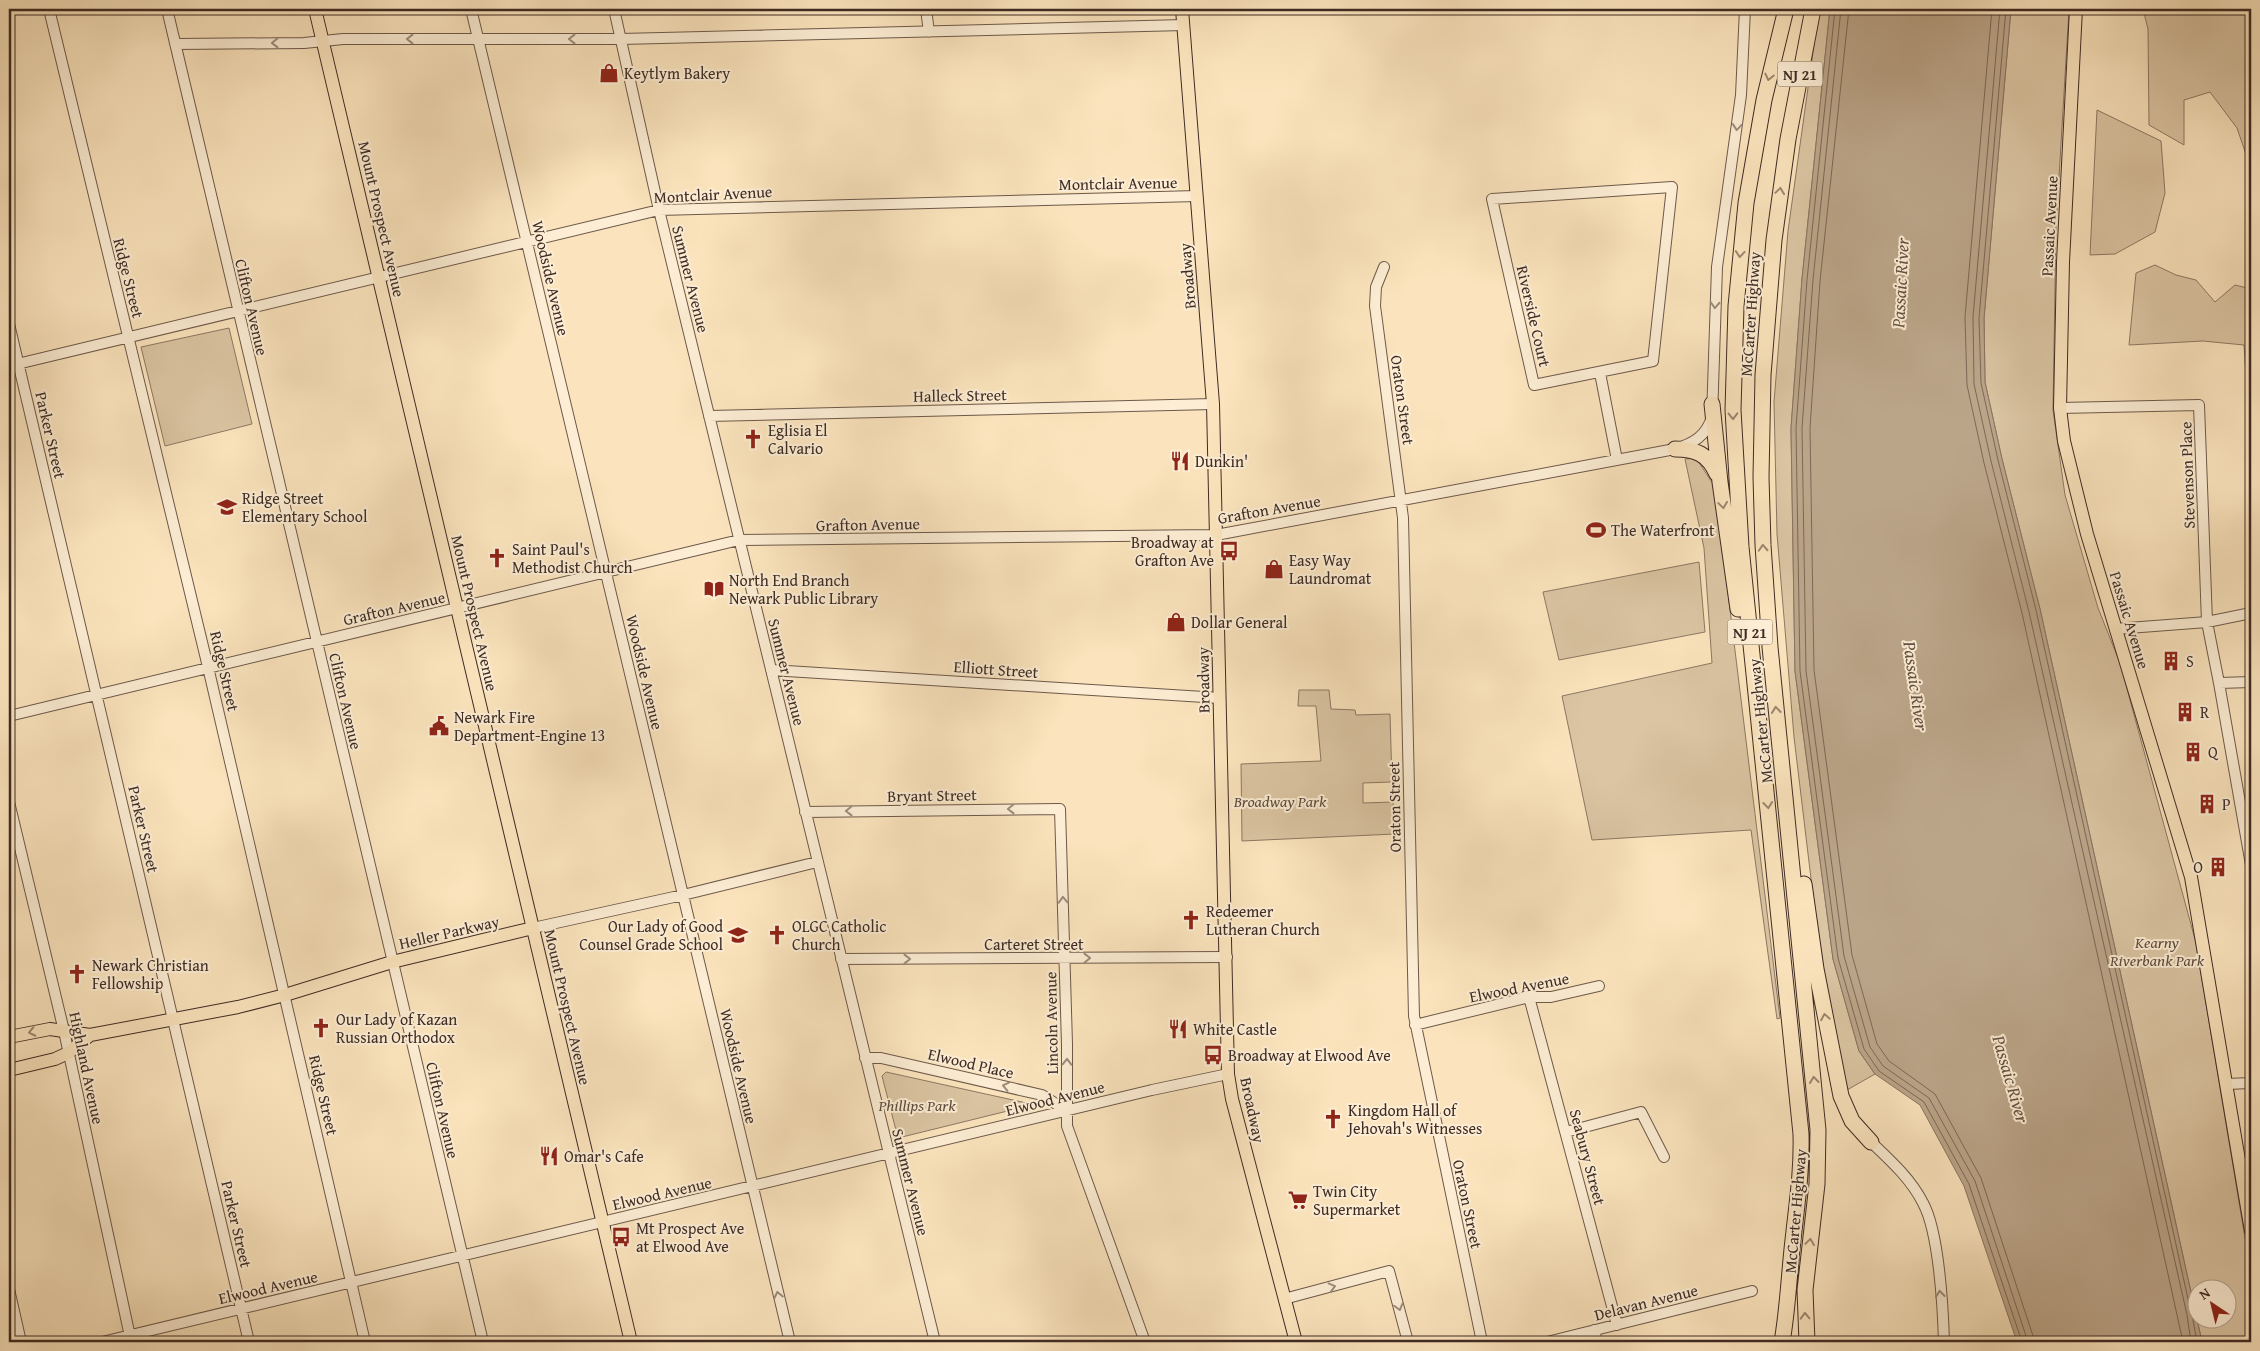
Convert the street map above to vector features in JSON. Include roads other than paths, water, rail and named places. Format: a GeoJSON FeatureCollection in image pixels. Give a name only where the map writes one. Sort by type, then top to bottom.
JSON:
{"type":"FeatureCollection","features":[{"type":"Feature","properties":{"kind":"highway","name":"NJ 21"},"geometry":{"type":"LineString","coordinates":[[1786,9],[1762,108],[1746,203],[1738,272],[1733,375],[1734,444],[1738,504],[1802,1134],[1801,1183],[1790,1261],[1788,1304],[1790,1342]]}},
{"type":"Feature","properties":{"kind":"highway"},"geometry":{"type":"LineString","coordinates":[[1788,139],[1802,9]]}},
{"type":"Feature","properties":{"kind":"highway","name":"McCarter Highway"},"geometry":{"type":"LineString","coordinates":[[1807,1342],[1805,1290],[1817,1184],[1818,1130],[1778,732],[1763,545],[1761,409],[1770,281],[1788,139],[1813,9]]}},
{"type":"Feature","properties":{"kind":"highway"},"geometry":{"type":"LineString","coordinates":[[1712,404],[1720,482],[1736,592],[1759,717]]}},
{"type":"Feature","properties":{"kind":"highway"},"geometry":{"type":"LineString","coordinates":[[1675,449],[1686,449],[1703,454],[1714,467],[1720,482]]}},
{"type":"Feature","properties":{"kind":"highway"},"geometry":{"type":"LineString","coordinates":[[1778,732],[1816,969],[1838,1084],[1852,1121],[1871,1142]]}},
{"type":"Feature","properties":{"kind":"highway"},"geometry":{"type":"LineString","coordinates":[[1782,1342],[1788,1304]]}},
{"type":"Feature","properties":{"kind":"main road","name":"Mount Prospect Avenue"},"geometry":{"type":"LineString","coordinates":[[315,9],[631,1342]]}},
{"type":"Feature","properties":{"kind":"main road","name":"Broadway"},"geometry":{"type":"LineString","coordinates":[[1182,9],[1213,404],[1227,956],[1228,1074],[1232,1099],[1296,1342]]}},
{"type":"Feature","properties":{"kind":"main road","name":"Passaic Avenue"},"geometry":{"type":"LineString","coordinates":[[2076,9],[2064,246],[2060,408],[2072,475],[2115,629],[2191,877],[2251,1230]]}},
{"type":"Feature","properties":{"kind":"main road","name":"Heller Parkway"},"geometry":{"type":"LineString","coordinates":[[9,1037],[50,1028],[90,1035],[173,1020],[285,995],[392,962],[533,928]]}},
{"type":"Feature","properties":{"kind":"main road","name":"Heller Parkway"},"geometry":{"type":"LineString","coordinates":[[9,1070],[56,1059],[68,1053],[90,1035]]}},
{"type":"Feature","properties":{"kind":"street","name":"Ridge Street"},"geometry":{"type":"LineString","coordinates":[[49,9],[208,667],[365,1342]]}},
{"type":"Feature","properties":{"kind":"street","name":"Clifton Avenue"},"geometry":{"type":"LineString","coordinates":[[167,9],[483,1342]]}},
{"type":"Feature","properties":{"kind":"street","name":"Woodside Avenue"},"geometry":{"type":"LineString","coordinates":[[471,9],[790,1342]]}},
{"type":"Feature","properties":{"kind":"street","name":"Summer Avenue"},"geometry":{"type":"LineString","coordinates":[[614,9],[658,210],[935,1342]]}},
{"type":"Feature","properties":{"kind":"street"},"geometry":{"type":"LineString","coordinates":[[926,9],[929,32]]}},
{"type":"Feature","properties":{"kind":"street","name":"McCarter Highway"},"geometry":{"type":"LineString","coordinates":[[1712,404],[1712,356],[1717,266],[1742,88],[1744,9]]}},
{"type":"Feature","properties":{"kind":"street"},"geometry":{"type":"LineString","coordinates":[[175,44],[304,43],[343,39],[621,39],[1184,25]]}},
{"type":"Feature","properties":{"kind":"street","name":"Riverside Court"},"geometry":{"type":"LineString","coordinates":[[1672,187],[1653,361],[1600,373],[1534,385],[1492,199],[1672,187]]}},
{"type":"Feature","properties":{"kind":"street","name":"Montclair Avenue"},"geometry":{"type":"LineString","coordinates":[[14,364],[658,210],[1197,196]]}},
{"type":"Feature","properties":{"kind":"street","name":"Oraton Street"},"geometry":{"type":"LineString","coordinates":[[1384,267],[1376,287],[1375,306],[1401,501],[1415,1025],[1482,1342]]}},
{"type":"Feature","properties":{"kind":"street","name":"Parker Street"},"geometry":{"type":"LineString","coordinates":[[9,324],[14,364],[98,695],[249,1342]]}},
{"type":"Feature","properties":{"kind":"street"},"geometry":{"type":"LineString","coordinates":[[1600,373],[1617,460]]}},
{"type":"Feature","properties":{"kind":"street","name":"Halleck Street"},"geometry":{"type":"LineString","coordinates":[[709,416],[1213,404]]}},
{"type":"Feature","properties":{"kind":"street","name":"Grafton Avenue"},"geometry":{"type":"LineString","coordinates":[[9,716],[208,667],[606,574],[739,540],[1216,535],[1675,449],[1698,440],[1704,434],[1712,417],[1712,404]]}},
{"type":"Feature","properties":{"kind":"street","name":"Stevenson Place"},"geometry":{"type":"LineString","coordinates":[[2060,408],[2199,405],[2208,622]]}},
{"type":"Feature","properties":{"kind":"street"},"geometry":{"type":"LineString","coordinates":[[2115,629],[2208,622],[2251,613]]}},
{"type":"Feature","properties":{"kind":"street"},"geometry":{"type":"LineString","coordinates":[[2208,622],[2251,865]]}},
{"type":"Feature","properties":{"kind":"street","name":"Elliott Street"},"geometry":{"type":"LineString","coordinates":[[770,670],[1220,698]]}},
{"type":"Feature","properties":{"kind":"street"},"geometry":{"type":"LineString","coordinates":[[2218,683],[2251,682]]}},
{"type":"Feature","properties":{"kind":"street","name":"Highland Avenue"},"geometry":{"type":"LineString","coordinates":[[9,802],[64,1031],[131,1339]]}},
{"type":"Feature","properties":{"kind":"street","name":"Bryant Street"},"geometry":{"type":"LineString","coordinates":[[805,812],[1060,809]]}},
{"type":"Feature","properties":{"kind":"street","name":"Lincoln Avenue"},"geometry":{"type":"LineString","coordinates":[[1060,809],[1069,1137],[1145,1342]]}},
{"type":"Feature","properties":{"kind":"street","name":"Heller Parkway"},"geometry":{"type":"LineString","coordinates":[[533,928],[683,896],[817,862]]}},
{"type":"Feature","properties":{"kind":"street","name":"Carteret Street"},"geometry":{"type":"LineString","coordinates":[[841,959],[1064,959],[1227,956]]}},
{"type":"Feature","properties":{"kind":"street","name":"Elwood Avenue"},"geometry":{"type":"LineString","coordinates":[[1415,1025],[1529,997],[1550,997],[1599,986]]}},
{"type":"Feature","properties":{"kind":"street","name":"Seabury Street"},"geometry":{"type":"LineString","coordinates":[[1529,997],[1617,1325]]}},
{"type":"Feature","properties":{"kind":"street","name":"Elwood Place"},"geometry":{"type":"LineString","coordinates":[[865,1058],[881,1058],[1042,1095],[1067,1111]]}},
{"type":"Feature","properties":{"kind":"street","name":"Elwood Avenue"},"geometry":{"type":"LineString","coordinates":[[102,1342],[131,1339],[241,1309],[352,1282],[1152,1090],[1228,1074]]}},
{"type":"Feature","properties":{"kind":"street"},"geometry":{"type":"LineString","coordinates":[[2227,1084],[2251,1083]]}},
{"type":"Feature","properties":{"kind":"street"},"geometry":{"type":"LineString","coordinates":[[1566,1132],[1641,1112],[1664,1158]]}},
{"type":"Feature","properties":{"kind":"street"},"geometry":{"type":"LineString","coordinates":[[1871,1142],[1904,1175],[1923,1203],[1929,1216],[1940,1286],[1944,1342]]}},
{"type":"Feature","properties":{"kind":"street"},"geometry":{"type":"LineString","coordinates":[[1284,1299],[1389,1271],[1408,1342]]}},
{"type":"Feature","properties":{"kind":"street"},"geometry":{"type":"LineString","coordinates":[[9,1290],[21,1342]]}},
{"type":"Feature","properties":{"kind":"street","name":"Delavan Avenue"},"geometry":{"type":"LineString","coordinates":[[1547,1342],[1752,1291]]}},
{"type":"Feature","properties":{"kind":"street"},"geometry":{"type":"LineString","coordinates":[[1594,1330],[1597,1342]]}},
{"type":"Feature","properties":{"kind":"water","name":"Passaic River"},"geometry":{"type":"Polygon","coordinates":[[[1830,9],[2011,9],[1984,318],[1985,382],[2002,459],[2040,609],[2188,1279],[2188,1328],[2199,1328],[2202,1342],[2017,1342],[1964,1186],[1920,1105],[1875,1074],[1859,1051],[1833,959],[1795,671],[1791,428],[1802,279],[1830,9]]]}},
{"type":"Feature","properties":{"kind":"place","name":"Keytlym Bakery"},"geometry":{"type":"Point","coordinates":[609,73]}},
{"type":"Feature","properties":{"kind":"place","name":"Eglisia El Calvario"},"geometry":{"type":"Point","coordinates":[753,439]}},
{"type":"Feature","properties":{"kind":"place","name":"Dunkin'"},"geometry":{"type":"Point","coordinates":[1180,461]}},
{"type":"Feature","properties":{"kind":"place","name":"Ridge Street Elementary School"},"geometry":{"type":"Point","coordinates":[227,507]}},
{"type":"Feature","properties":{"kind":"place","name":"The Waterfront"},"geometry":{"type":"Point","coordinates":[1596,530]}},
{"type":"Feature","properties":{"kind":"place","name":"Broadway at Grafton Ave"},"geometry":{"type":"Point","coordinates":[1229,551]}},
{"type":"Feature","properties":{"kind":"place","name":"Saint Paul's Methodist Church"},"geometry":{"type":"Point","coordinates":[497,558]}},
{"type":"Feature","properties":{"kind":"place","name":"Easy Way Laundromat"},"geometry":{"type":"Point","coordinates":[1274,569]}},
{"type":"Feature","properties":{"kind":"place","name":"North End Branch Newark Public Library"},"geometry":{"type":"Point","coordinates":[714,589]}},
{"type":"Feature","properties":{"kind":"place","name":"Dollar General"},"geometry":{"type":"Point","coordinates":[1176,622]}},
{"type":"Feature","properties":{"kind":"place","name":"S"},"geometry":{"type":"Point","coordinates":[2171,661]}},
{"type":"Feature","properties":{"kind":"place","name":"R"},"geometry":{"type":"Point","coordinates":[2185,712]}},
{"type":"Feature","properties":{"kind":"place","name":"Newark Fire Department-Engine 13"},"geometry":{"type":"Point","coordinates":[439,726]}},
{"type":"Feature","properties":{"kind":"place","name":"Q"},"geometry":{"type":"Point","coordinates":[2193,752]}},
{"type":"Feature","properties":{"kind":"place","name":"P"},"geometry":{"type":"Point","coordinates":[2207,804]}},
{"type":"Feature","properties":{"kind":"place","name":"O"},"geometry":{"type":"Point","coordinates":[2218,867]}},
{"type":"Feature","properties":{"kind":"place","name":"Redeemer Lutheran Church"},"geometry":{"type":"Point","coordinates":[1191,920]}},
{"type":"Feature","properties":{"kind":"place","name":"Our Lady of Good Counsel Grade School"},"geometry":{"type":"Point","coordinates":[738,935]}},
{"type":"Feature","properties":{"kind":"place","name":"OLGC Catholic Church"},"geometry":{"type":"Point","coordinates":[777,935]}},
{"type":"Feature","properties":{"kind":"place","name":"Newark Christian Fellowship"},"geometry":{"type":"Point","coordinates":[77,974]}},
{"type":"Feature","properties":{"kind":"place","name":"Our Lady of Kazan Russian Orthodox"},"geometry":{"type":"Point","coordinates":[321,1028]}},
{"type":"Feature","properties":{"kind":"place","name":"White Castle"},"geometry":{"type":"Point","coordinates":[1178,1029]}},
{"type":"Feature","properties":{"kind":"place","name":"Broadway at Elwood Ave"},"geometry":{"type":"Point","coordinates":[1213,1055]}},
{"type":"Feature","properties":{"kind":"place","name":"Kingdom Hall of Jehovah's Witnesses"},"geometry":{"type":"Point","coordinates":[1333,1119]}},
{"type":"Feature","properties":{"kind":"place","name":"Omar's Cafe"},"geometry":{"type":"Point","coordinates":[549,1156]}},
{"type":"Feature","properties":{"kind":"place","name":"Twin City Supermarket"},"geometry":{"type":"Point","coordinates":[1298,1200]}},
{"type":"Feature","properties":{"kind":"place","name":"Mt Prospect Ave at Elwood Ave"},"geometry":{"type":"Point","coordinates":[621,1237]}},
{"type":"Feature","properties":{"kind":"park label","name":"Broadway Park"},"geometry":{"type":"Point","coordinates":[1280,801]}},
{"type":"Feature","properties":{"kind":"park label","name":"Kearny Riverbank Park"},"geometry":{"type":"Point","coordinates":[2157,951]}},
{"type":"Feature","properties":{"kind":"park label","name":"Phillips Park"},"geometry":{"type":"Point","coordinates":[918,1105]}}]}
